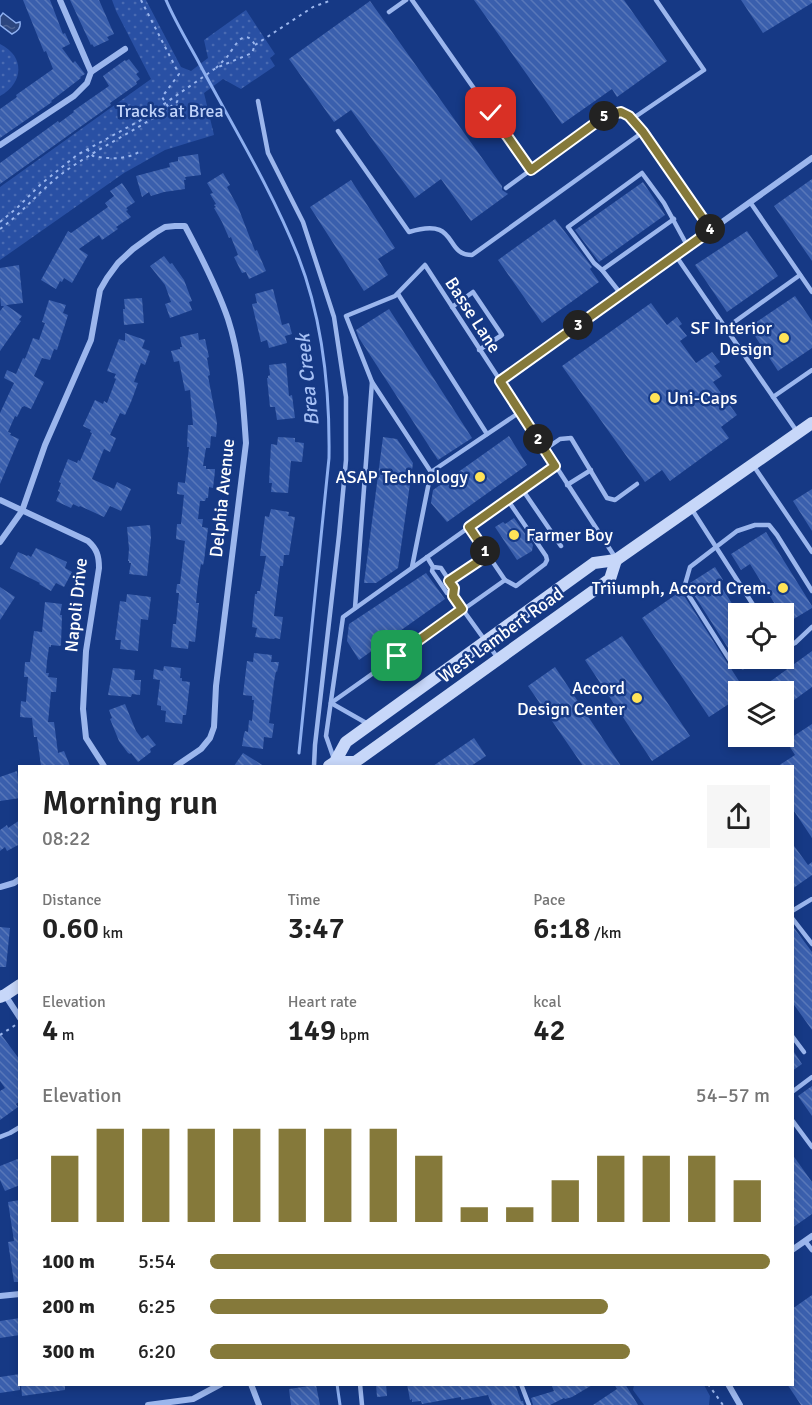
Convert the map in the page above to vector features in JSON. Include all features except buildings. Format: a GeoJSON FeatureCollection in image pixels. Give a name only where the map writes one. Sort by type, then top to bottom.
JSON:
{"type":"FeatureCollection","features":[{"type":"Feature","properties":{"kind":"main road","name":"West Lambert Road"},"geometry":{"type":"LineString","coordinates":[[334,765],[346,742],[594,563],[616,560],[812,423]]}},
{"type":"Feature","properties":{"kind":"main road","name":"West Lambert Road"},"geometry":{"type":"LineString","coordinates":[[334,765],[355,762],[610,579],[616,560]]}},
{"type":"Feature","properties":{"kind":"main road"},"geometry":{"type":"LineString","coordinates":[[2,998],[18,986]]}},
{"type":"Feature","properties":{"kind":"street"},"geometry":{"type":"LineString","coordinates":[[60,0],[91,72]]}},
{"type":"Feature","properties":{"kind":"street"},"geometry":{"type":"LineString","coordinates":[[0,145],[74,96],[87,83],[91,72],[125,49]]}},
{"type":"Feature","properties":{"kind":"street"},"geometry":{"type":"LineString","coordinates":[[500,381],[812,158]]}},
{"type":"Feature","properties":{"kind":"street","name":"Delphia Avenue"},"geometry":{"type":"LineString","coordinates":[[22,511],[45,445],[91,340],[100,290],[118,263],[133,249],[165,227],[185,226],[204,261],[228,320],[236,355],[246,443],[216,686],[214,727],[210,738],[201,749],[178,765]]}},
{"type":"Feature","properties":{"kind":"street","name":"Napoli Drive"},"geometry":{"type":"LineString","coordinates":[[0,500],[88,541],[96,548],[99,568],[86,651],[82,709],[86,738],[103,765]]}},
{"type":"Feature","properties":{"kind":"street"},"geometry":{"type":"LineString","coordinates":[[0,542],[22,511]]}},
{"type":"Feature","properties":{"kind":"street"},"geometry":{"type":"LineString","coordinates":[[0,887],[18,880]]}},
{"type":"Feature","properties":{"kind":"street"},"geometry":{"type":"LineString","coordinates":[[2,998],[18,1016]]}},
{"type":"Feature","properties":{"kind":"street"},"geometry":{"type":"LineString","coordinates":[[794,1249],[812,1236]]}},
{"type":"Feature","properties":{"kind":"street"},"geometry":{"type":"LineString","coordinates":[[0,1296],[18,1294]]}},
{"type":"Feature","properties":{"kind":"street"},"geometry":{"type":"LineString","coordinates":[[148,1405],[194,1399],[217,1386]]}},
{"type":"Feature","properties":{"kind":"street"},"geometry":{"type":"LineString","coordinates":[[252,1386],[259,1405]]}},
{"type":"Feature","properties":{"kind":"street"},"geometry":{"type":"LineString","coordinates":[[729,1386],[740,1405]]}},
{"type":"Feature","properties":{"kind":"lane"},"geometry":{"type":"LineString","coordinates":[[389,12],[406,0]]}},
{"type":"Feature","properties":{"kind":"lane"},"geometry":{"type":"LineString","coordinates":[[412,0],[531,170]]}},
{"type":"Feature","properties":{"kind":"lane"},"geometry":{"type":"LineString","coordinates":[[632,119],[704,70],[656,0]]}},
{"type":"Feature","properties":{"kind":"lane"},"geometry":{"type":"LineString","coordinates":[[258,101],[268,153],[303,222],[334,317],[346,397],[345,471],[314,765]]}},
{"type":"Feature","properties":{"kind":"lane"},"geometry":{"type":"LineString","coordinates":[[506,188],[605,116],[621,112],[629,116],[643,132],[711,230]]}},
{"type":"Feature","properties":{"kind":"lane"},"geometry":{"type":"LineString","coordinates":[[338,131],[409,232],[432,228],[445,231],[460,252],[466,255],[472,255],[643,132]]}},
{"type":"Feature","properties":{"kind":"lane"},"geometry":{"type":"LineString","coordinates":[[621,294],[594,263],[568,227],[642,173],[674,219],[688,247]]}},
{"type":"Feature","properties":{"kind":"lane"},"geometry":{"type":"LineString","coordinates":[[750,202],[812,292]]}},
{"type":"Feature","properties":{"kind":"lane"},"geometry":{"type":"LineString","coordinates":[[602,270],[674,219]]}},
{"type":"Feature","properties":{"kind":"lane"},"geometry":{"type":"LineString","coordinates":[[676,256],[798,433]]}},
{"type":"Feature","properties":{"kind":"lane","name":"Basse Lane"},"geometry":{"type":"LineString","coordinates":[[398,294],[425,265],[616,560]]}},
{"type":"Feature","properties":{"kind":"lane"},"geometry":{"type":"LineString","coordinates":[[726,328],[800,274]]}},
{"type":"Feature","properties":{"kind":"lane"},"geometry":{"type":"LineString","coordinates":[[452,307],[473,292],[502,335],[479,350]]}},
{"type":"Feature","properties":{"kind":"lane"},"geometry":{"type":"LineString","coordinates":[[431,472],[372,382],[346,316],[398,294],[487,434]]}},
{"type":"Feature","properties":{"kind":"lane"},"geometry":{"type":"LineString","coordinates":[[773,397],[812,370]]}},
{"type":"Feature","properties":{"kind":"lane"},"geometry":{"type":"LineString","coordinates":[[355,608],[372,382]]}},
{"type":"Feature","properties":{"kind":"lane"},"geometry":{"type":"LineString","coordinates":[[412,567],[431,472],[520,412]]}},
{"type":"Feature","properties":{"kind":"lane"},"geometry":{"type":"LineString","coordinates":[[544,450],[560,439],[570,438],[607,498],[615,500],[637,484]]}},
{"type":"Feature","properties":{"kind":"lane"},"geometry":{"type":"LineString","coordinates":[[753,464],[812,552]]}},
{"type":"Feature","properties":{"kind":"lane"},"geometry":{"type":"LineString","coordinates":[[334,765],[326,736],[343,617],[555,466]]}},
{"type":"Feature","properties":{"kind":"lane"},"geometry":{"type":"LineString","coordinates":[[567,485],[591,470]]}},
{"type":"Feature","properties":{"kind":"lane"},"geometry":{"type":"LineString","coordinates":[[522,489],[561,546]]}},
{"type":"Feature","properties":{"kind":"lane"},"geometry":{"type":"LineString","coordinates":[[469,527],[505,580],[516,586],[547,560],[507,499]]}},
{"type":"Feature","properties":{"kind":"lane"},"geometry":{"type":"LineString","coordinates":[[691,508],[752,603]]}},
{"type":"Feature","properties":{"kind":"lane"},"geometry":{"type":"LineString","coordinates":[[728,657],[684,588],[690,567],[737,531],[755,525],[769,525],[812,591]]}},
{"type":"Feature","properties":{"kind":"lane"},"geometry":{"type":"LineString","coordinates":[[449,581],[488,555]]}},
{"type":"Feature","properties":{"kind":"lane"},"geometry":{"type":"LineString","coordinates":[[427,557],[433,567],[432,571],[447,593],[453,596],[498,659]]}},
{"type":"Feature","properties":{"kind":"lane"},"geometry":{"type":"LineString","coordinates":[[433,567],[441,568],[454,588],[453,596]]}},
{"type":"Feature","properties":{"kind":"lane"},"geometry":{"type":"LineString","coordinates":[[331,703],[505,580]]}},
{"type":"Feature","properties":{"kind":"lane"},"geometry":{"type":"LineString","coordinates":[[794,644],[812,627]]}},
{"type":"Feature","properties":{"kind":"lane"},"geometry":{"type":"LineString","coordinates":[[331,703],[369,725]]}},
{"type":"Feature","properties":{"kind":"lane"},"geometry":{"type":"LineString","coordinates":[[794,910],[812,899]]}},
{"type":"Feature","properties":{"kind":"lane"},"geometry":{"type":"LineString","coordinates":[[794,921],[812,944]]}},
{"type":"Feature","properties":{"kind":"lane"},"geometry":{"type":"LineString","coordinates":[[794,1039],[804,1052]]}},
{"type":"Feature","properties":{"kind":"lane"},"geometry":{"type":"LineString","coordinates":[[794,1090],[812,1077]]}},
{"type":"Feature","properties":{"kind":"lane"},"geometry":{"type":"LineString","coordinates":[[794,1123],[812,1147]]}},
{"type":"Feature","properties":{"kind":"lane"},"geometry":{"type":"LineString","coordinates":[[0,1137],[18,1128]]}},
{"type":"Feature","properties":{"kind":"lane"},"geometry":{"type":"LineString","coordinates":[[805,1241],[812,1250]]}},
{"type":"Feature","properties":{"kind":"lane"},"geometry":{"type":"LineString","coordinates":[[360,1386],[362,1405]]}},
{"type":"Feature","properties":{"kind":"lane"},"geometry":{"type":"LineString","coordinates":[[521,1386],[529,1405]]}},
{"type":"Feature","properties":{"kind":"path"},"geometry":{"type":"LineString","coordinates":[[141,0],[179,75],[162,97],[169,108]]}},
{"type":"Feature","properties":{"kind":"path"},"geometry":{"type":"LineString","coordinates":[[0,222],[41,184],[87,149],[128,129],[216,68],[252,52],[255,45],[313,7],[332,0]]}},
{"type":"Feature","properties":{"kind":"path"},"geometry":{"type":"LineString","coordinates":[[216,68],[238,40],[246,37],[255,45]]}},
{"type":"Feature","properties":{"kind":"path"},"geometry":{"type":"LineString","coordinates":[[0,229],[68,170],[169,108],[177,102],[178,95]]}},
{"type":"Feature","properties":{"kind":"path"},"geometry":{"type":"LineString","coordinates":[[87,149],[93,156],[99,157],[122,158],[139,152]]}},
{"type":"Feature","properties":{"kind":"path"},"geometry":{"type":"LineString","coordinates":[[0,1035],[18,1024]]}},
{"type":"Feature","properties":{"kind":"path"},"geometry":{"type":"LineString","coordinates":[[709,1386],[723,1405]]}},
{"type":"Feature","properties":{"kind":"green space","name":"Tracks at Brea"},"geometry":{"type":"Polygon","coordinates":[[[112,0],[146,0],[181,67],[191,71],[208,58],[204,40],[246,10],[275,54],[270,58],[275,66],[241,89],[223,79],[204,93],[214,135],[165,150],[124,173],[0,260],[0,187],[151,79],[112,0]]]}},
{"type":"Feature","properties":{"kind":"green space"},"geometry":{"type":"Polygon","coordinates":[[[0,44],[14,55],[18,70],[14,84],[0,96],[0,44]]]}},
{"type":"Feature","properties":{"kind":"green space"},"geometry":{"type":"Polygon","coordinates":[[[634,1386],[705,1386],[710,1396],[709,1405],[644,1405],[633,1390],[634,1386]]]}},
{"type":"Feature","properties":{"kind":"water"},"geometry":{"type":"Polygon","coordinates":[[[3,13],[16,23],[20,22],[16,32],[12,34],[0,25],[0,17],[3,13]]]}},
{"type":"Feature","properties":{"kind":"waterway","name":"Brea Creek"},"geometry":{"type":"LineString","coordinates":[[166,0],[263,181],[287,231],[307,280],[319,330],[326,381],[329,458],[299,753]]}},
{"type":"Feature","properties":{"kind":"waterway","name":"Brea Creek"},"geometry":{"type":"LineString","coordinates":[[337,1386],[340,1405]]}},
{"type":"Feature","properties":{"kind":"place","name":"SF Interior Design"},"geometry":{"type":"Point","coordinates":[784,338]}},
{"type":"Feature","properties":{"kind":"place","name":"Uni-Caps"},"geometry":{"type":"Point","coordinates":[655,398]}},
{"type":"Feature","properties":{"kind":"place","name":"ASAP Technology"},"geometry":{"type":"Point","coordinates":[480,477]}},
{"type":"Feature","properties":{"kind":"place","name":"Farmer Boy"},"geometry":{"type":"Point","coordinates":[514,535]}},
{"type":"Feature","properties":{"kind":"place","name":"Triiumph, Accord Crem."},"geometry":{"type":"Point","coordinates":[783,588]}},
{"type":"Feature","properties":{"kind":"place","name":"Accord Design Center"},"geometry":{"type":"Point","coordinates":[637,698]}},
{"type":"Feature","properties":{"kind":"route"},"geometry":{"type":"LineString","coordinates":[[397,656],[462,609],[453,596],[454,588],[449,581],[488,555],[469,527],[555,466],[500,381],[711,230],[643,132],[629,116],[621,112],[605,116],[531,170],[491,113]]}}]}
